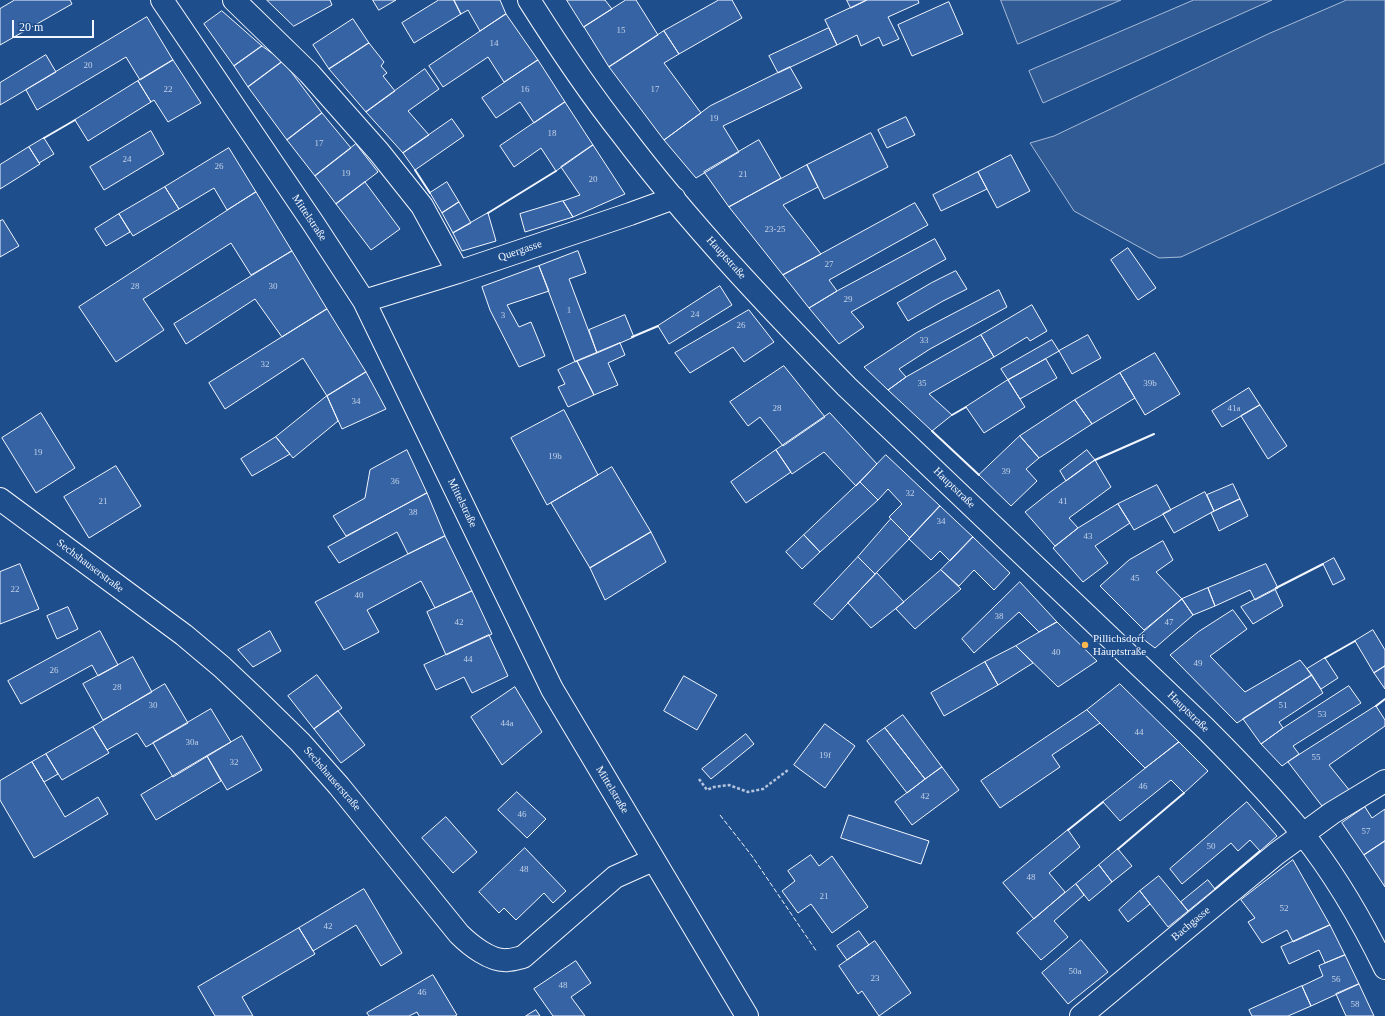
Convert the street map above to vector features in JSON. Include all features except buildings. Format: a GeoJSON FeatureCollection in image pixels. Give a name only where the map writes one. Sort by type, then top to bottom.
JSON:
{"type":"FeatureCollection","features":[{"type":"Feature","properties":{"kind":"street","name":"Mittelstraße"},"geometry":{"type":"LineString","coordinates":[[162,0],[364,301],[552,689],[747,1016]]}},
{"type":"Feature","properties":{"kind":"street"},"geometry":{"type":"LineString","coordinates":[[234,0],[309,73],[380,152],[422,206],[458,272]]}},
{"type":"Feature","properties":{"kind":"street","name":"Hauptstraße"},"geometry":{"type":"LineString","coordinates":[[529,0],[566,58],[622,134],[732,266],[847,387],[1205,728],[1260,784],[1303,834],[1342,890],[1370,937],[1385,968]]}},
{"type":"Feature","properties":{"kind":"street","name":"Quergasse"},"geometry":{"type":"LineString","coordinates":[[364,301],[458,272],[674,198]]}},
{"type":"Feature","properties":{"kind":"street","name":"Sechshauserstraße"},"geometry":{"type":"LineString","coordinates":[[0,499],[184,635],[251,694],[300,742],[334,780],[459,934],[474,947],[489,956],[506,961],[523,957],[615,877],[653,860]]}},
{"type":"Feature","properties":{"kind":"street","name":"Bachgasse"},"geometry":{"type":"LineString","coordinates":[[1081,1016],[1276,854],[1332,813],[1385,781]]}},
{"type":"Feature","properties":{"kind":"path"},"geometry":{"type":"LineString","coordinates":[[699,779],[707,790],[714,787],[729,785],[748,792],[762,789],[788,770]]}},
{"type":"Feature","properties":{"kind":"shaded area"},"geometry":{"type":"Polygon","coordinates":[[[1001,0],[1121,0],[1018,44],[1001,0]]]}},
{"type":"Feature","properties":{"kind":"shaded area"},"geometry":{"type":"Polygon","coordinates":[[[1194,0],[1272,0],[1043,103],[1029,71],[1194,0]]]}},
{"type":"Feature","properties":{"kind":"shaded area"},"geometry":{"type":"Polygon","coordinates":[[[1347,0],[1385,0],[1385,163],[1181,257],[1159,258],[1074,211],[1030,143],[1054,136],[1268,34],[1347,0]]]}},
{"type":"Feature","properties":{"kind":"fence"},"geometry":{"type":"LineString","coordinates":[[720,815],[752,856],[817,952]]}},
{"type":"Feature","properties":{"kind":"wall"},"geometry":{"type":"LineString","coordinates":[[44,138],[75,120]]}},
{"type":"Feature","properties":{"kind":"wall"},"geometry":{"type":"LineString","coordinates":[[415,170],[430,193]]}},
{"type":"Feature","properties":{"kind":"wall"},"geometry":{"type":"LineString","coordinates":[[488,213],[556,171]]}},
{"type":"Feature","properties":{"kind":"wall"},"geometry":{"type":"LineString","coordinates":[[632,337],[658,326]]}},
{"type":"Feature","properties":{"kind":"wall"},"geometry":{"type":"LineString","coordinates":[[952,415],[966,407]]}},
{"type":"Feature","properties":{"kind":"wall"},"geometry":{"type":"LineString","coordinates":[[932,431],[979,475]]}},
{"type":"Feature","properties":{"kind":"wall"},"geometry":{"type":"LineString","coordinates":[[1095,460],[1154,434]]}},
{"type":"Feature","properties":{"kind":"wall"},"geometry":{"type":"LineString","coordinates":[[1276,588],[1323,564]]}},
{"type":"Feature","properties":{"kind":"wall"},"geometry":{"type":"LineString","coordinates":[[1325,658],[1355,641]]}},
{"type":"Feature","properties":{"kind":"wall"},"geometry":{"type":"LineString","coordinates":[[1376,706],[1385,699]]}},
{"type":"Feature","properties":{"kind":"wall"},"geometry":{"type":"LineString","coordinates":[[1118,849],[1184,793]]}},
{"type":"Feature","properties":{"kind":"wall"},"geometry":{"type":"LineString","coordinates":[[1068,830],[1103,802]]}},
{"type":"Feature","properties":{"kind":"wall"},"geometry":{"type":"LineString","coordinates":[[1215,889],[1260,851]]}},
{"type":"Feature","properties":{"kind":"place","name":"Pillichsdorf Hauptstraße"},"geometry":{"type":"Point","coordinates":[1085,645]}}]}
